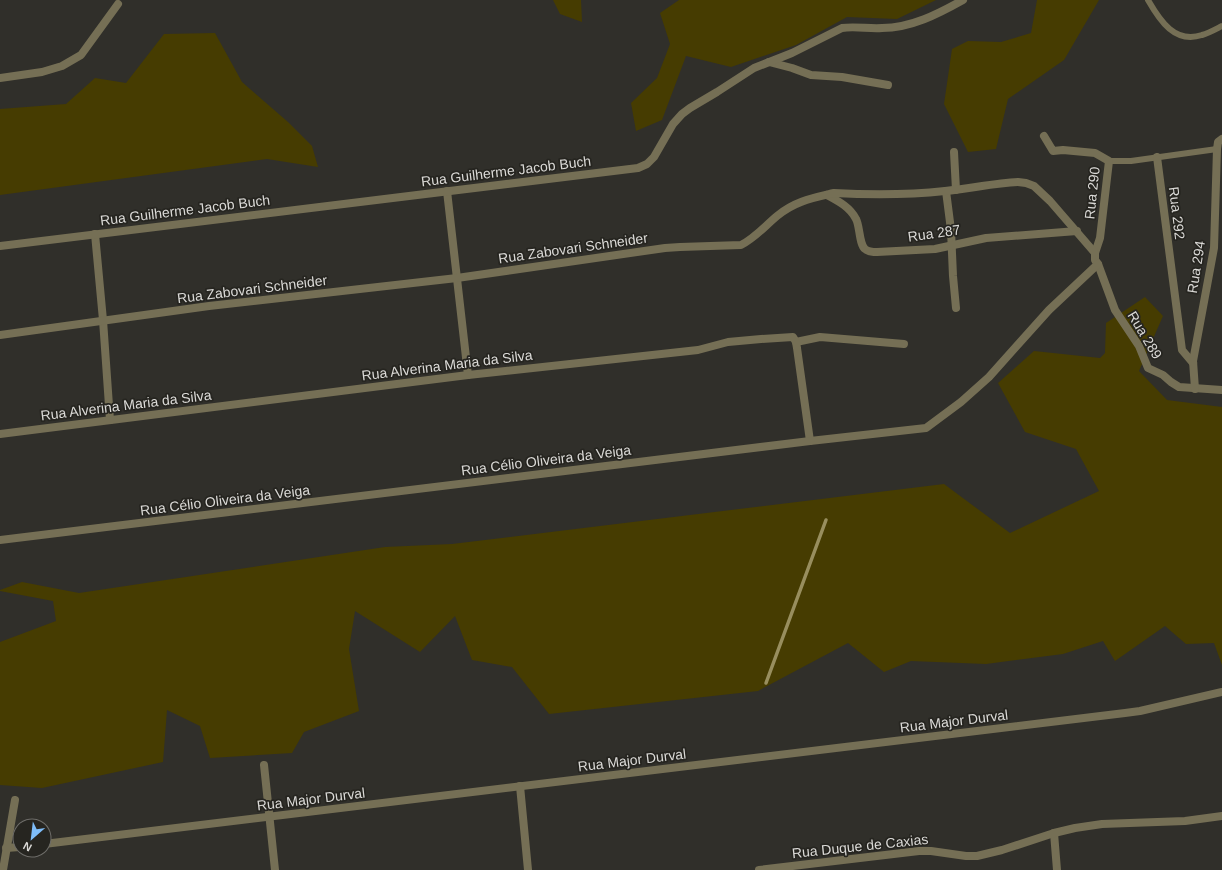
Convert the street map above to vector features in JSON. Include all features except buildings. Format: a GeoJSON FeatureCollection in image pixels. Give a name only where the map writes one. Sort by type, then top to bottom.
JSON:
{"type":"FeatureCollection","features":[{"type":"Feature","properties":{"kind":"street","name":"Rua Guilherme Jacob Buch"},"geometry":{"type":"LineString","coordinates":[[0,246],[638,168],[647,164],[654,157],[673,124],[682,114],[754,68],[768,61],[792,53],[842,28],[894,28],[922,21],[963,0]]}},
{"type":"Feature","properties":{"kind":"street"},"geometry":{"type":"LineString","coordinates":[[0,78],[42,72],[62,66],[81,56],[118,4]]}},
{"type":"Feature","properties":{"kind":"street"},"geometry":{"type":"LineString","coordinates":[[768,61],[811,75],[842,77],[888,85]]}},
{"type":"Feature","properties":{"kind":"street","name":"Rua 290"},"geometry":{"type":"LineString","coordinates":[[1044,136],[1053,150],[1095,153],[1109,161],[1100,238],[1095,253]]}},
{"type":"Feature","properties":{"kind":"street"},"geometry":{"type":"LineString","coordinates":[[1217,148],[1218,142],[1222,139]]}},
{"type":"Feature","properties":{"kind":"street","name":"Rua 294"},"geometry":{"type":"LineString","coordinates":[[1195,389],[1193,363],[1214,248],[1217,148]]}},
{"type":"Feature","properties":{"kind":"street"},"geometry":{"type":"LineString","coordinates":[[954,152],[956,190]]}},
{"type":"Feature","properties":{"kind":"street","name":"Rua 292"},"geometry":{"type":"LineString","coordinates":[[1156,157],[1182,350],[1193,363]]}},
{"type":"Feature","properties":{"kind":"street","name":"Rua Zabovari Schneider"},"geometry":{"type":"LineString","coordinates":[[0,335],[209,306],[457,278],[665,248],[741,245],[747,242],[778,215],[790,207],[800,202],[827,195],[898,195],[956,190],[1009,182],[1026,183],[1034,186],[1042,192],[1095,253],[1094,260],[1098,264]]}},
{"type":"Feature","properties":{"kind":"street"},"geometry":{"type":"LineString","coordinates":[[447,191],[468,375]]}},
{"type":"Feature","properties":{"kind":"street"},"geometry":{"type":"LineString","coordinates":[[946,191],[951,230],[956,308]]}},
{"type":"Feature","properties":{"kind":"street","name":"Rua 287"},"geometry":{"type":"LineString","coordinates":[[827,195],[844,205],[856,220],[862,245],[865,250],[877,252],[922,250],[951,246],[986,238],[1077,231]]}},
{"type":"Feature","properties":{"kind":"street"},"geometry":{"type":"LineString","coordinates":[[95,234],[110,420]]}},
{"type":"Feature","properties":{"kind":"street","name":"Rua Célio Oliveira da Veiga"},"geometry":{"type":"LineString","coordinates":[[0,540],[926,428],[961,402],[989,377],[1049,310],[1098,264]]}},
{"type":"Feature","properties":{"kind":"street","name":"Rua 289"},"geometry":{"type":"LineString","coordinates":[[1098,264],[1114,310],[1139,346],[1148,368],[1163,375],[1179,387],[1222,390]]}},
{"type":"Feature","properties":{"kind":"street","name":"Rua Alverina Maria da Silva"},"geometry":{"type":"LineString","coordinates":[[0,434],[468,375],[698,350],[728,342],[793,337],[796,342]]}},
{"type":"Feature","properties":{"kind":"street"},"geometry":{"type":"LineString","coordinates":[[810,441],[796,342],[820,337],[904,344]]}},
{"type":"Feature","properties":{"kind":"street","name":"Rua Major Durval"},"geometry":{"type":"LineString","coordinates":[[52,843],[1125,713],[1140,711],[1222,692]]}},
{"type":"Feature","properties":{"kind":"street"},"geometry":{"type":"LineString","coordinates":[[264,765],[275,870]]}},
{"type":"Feature","properties":{"kind":"street"},"geometry":{"type":"LineString","coordinates":[[520,786],[528,870]]}},
{"type":"Feature","properties":{"kind":"street"},"geometry":{"type":"LineString","coordinates":[[3,870],[15,800]]}},
{"type":"Feature","properties":{"kind":"street","name":"Rua Duque de Caxias"},"geometry":{"type":"LineString","coordinates":[[760,870],[919,851],[977,856],[1075,828],[1102,824],[1185,820],[1222,816]]}},
{"type":"Feature","properties":{"kind":"street"},"geometry":{"type":"LineString","coordinates":[[1054,834],[1057,870]]}},
{"type":"Feature","properties":{"kind":"street"},"geometry":{"type":"LineString","coordinates":[[6,848],[12,848]]}},
{"type":"Feature","properties":{"kind":"lane"},"geometry":{"type":"LineString","coordinates":[[1148,0],[1167,28],[1186,38],[1202,35],[1222,26]]}},
{"type":"Feature","properties":{"kind":"lane"},"geometry":{"type":"LineString","coordinates":[[1109,161],[1131,161],[1217,148]]}},
{"type":"Feature","properties":{"kind":"shaded area"},"geometry":{"type":"Polygon","coordinates":[[[553,0],[581,0],[582,22],[560,14],[553,0]]]}},
{"type":"Feature","properties":{"kind":"shaded area"},"geometry":{"type":"Polygon","coordinates":[[[679,0],[936,0],[897,19],[847,17],[796,45],[731,67],[686,56],[662,120],[636,131],[631,103],[657,78],[670,44],[660,13],[679,0]]]}},
{"type":"Feature","properties":{"kind":"shaded area"},"geometry":{"type":"Polygon","coordinates":[[[1037,0],[1099,0],[1064,60],[1008,99],[996,149],[968,152],[944,104],[952,49],[968,41],[1001,42],[1031,33],[1037,0]]]}},
{"type":"Feature","properties":{"kind":"shaded area"},"geometry":{"type":"Polygon","coordinates":[[[215,33],[242,82],[288,122],[312,146],[318,167],[267,159],[0,195],[0,109],[66,104],[95,78],[126,83],[164,34],[215,33]]]}},
{"type":"Feature","properties":{"kind":"shaded area"},"geometry":{"type":"Polygon","coordinates":[[[1145,297],[1163,316],[1139,371],[1167,400],[1222,407],[1222,665],[1214,643],[1186,644],[1165,626],[1115,661],[1103,641],[1063,654],[986,664],[911,661],[884,672],[848,643],[758,691],[549,714],[512,667],[472,660],[455,616],[420,652],[355,611],[349,649],[359,711],[304,732],[292,753],[210,758],[200,726],[167,710],[163,762],[42,788],[0,785],[0,642],[56,621],[53,601],[0,590],[22,582],[79,593],[385,547],[452,544],[944,484],[1010,533],[1099,491],[1076,449],[1025,432],[998,383],[1034,351],[1100,358],[1105,353],[1106,323],[1145,297]]]}},
{"type":"Feature","properties":{"kind":"waterway"},"geometry":{"type":"LineString","coordinates":[[766,683],[826,520]]}}]}
